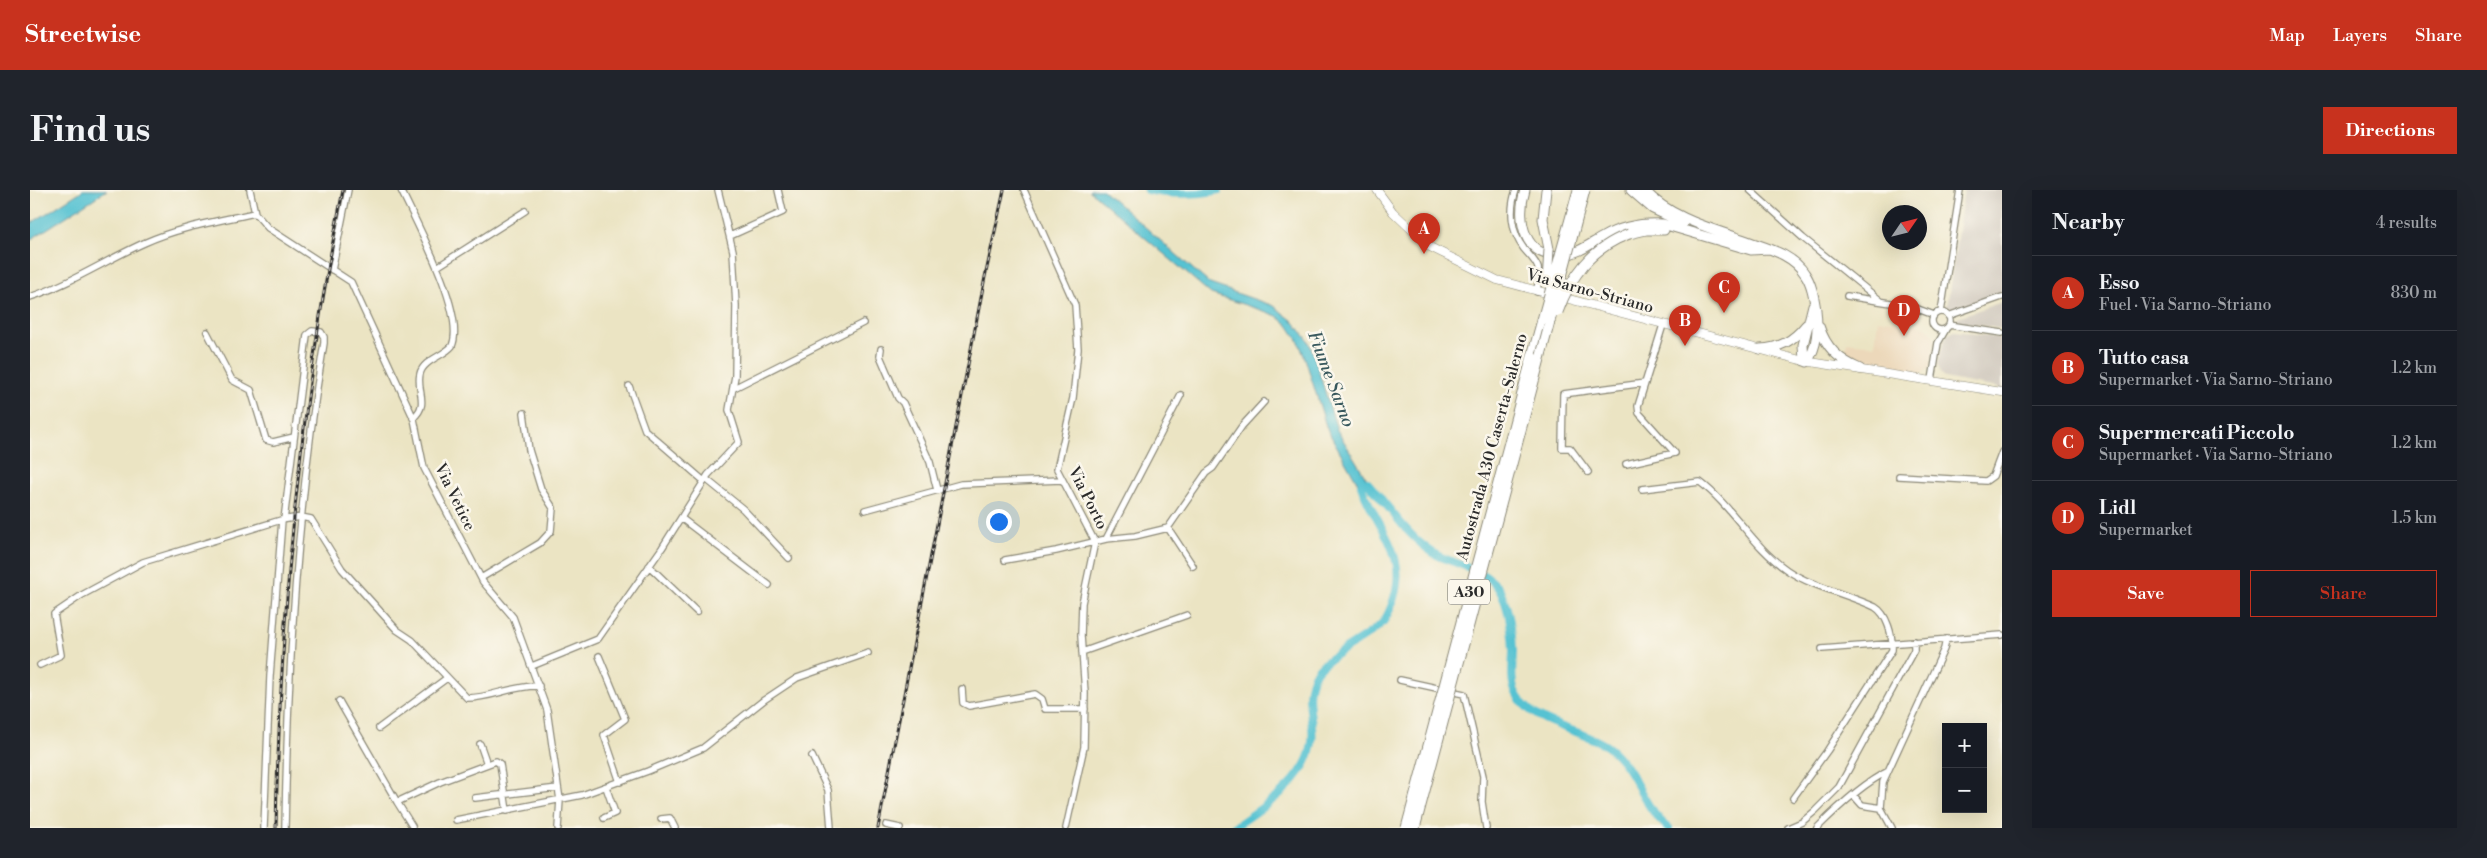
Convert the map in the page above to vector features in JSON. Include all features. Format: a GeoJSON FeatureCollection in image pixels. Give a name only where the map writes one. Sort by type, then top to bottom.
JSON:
{"type":"FeatureCollection","features":[{"type":"Feature","properties":{"kind":"highway"},"geometry":{"type":"LineString","coordinates":[[1525,190],[1520,220],[1524,233],[1537,249],[1553,255],[1575,252],[1615,231],[1634,225],[1662,224],[1752,250],[1770,249]]}},
{"type":"Feature","properties":{"kind":"highway"},"geometry":{"type":"LineString","coordinates":[[1542,320],[1540,309],[1548,274],[1549,249],[1543,219],[1546,190]]}},
{"type":"Feature","properties":{"kind":"highway","name":"Autostrada A30 Caserta-Salerno"},"geometry":{"type":"LineString","coordinates":[[1406,828],[1578,190]]}},
{"type":"Feature","properties":{"kind":"highway","name":"Autostrada A30 Caserta-Salerno"},"geometry":{"type":"LineString","coordinates":[[1414,828],[1585,190]]}},
{"type":"Feature","properties":{"kind":"highway"},"geometry":{"type":"LineString","coordinates":[[1631,190],[1642,201],[1665,216],[1684,224],[1720,231]]}},
{"type":"Feature","properties":{"kind":"highway"},"geometry":{"type":"LineString","coordinates":[[1646,192],[1667,209],[1686,219],[1770,249],[1794,261],[1802,269],[1808,279],[1814,302],[1815,349],[1806,361]]}},
{"type":"Feature","properties":{"kind":"highway"},"geometry":{"type":"LineString","coordinates":[[1540,359],[1560,306],[1576,274],[1598,250],[1610,242],[1629,234],[1661,230],[1689,232]]}},
{"type":"Feature","properties":{"kind":"highway"},"geometry":{"type":"LineString","coordinates":[[1760,349],[1787,343],[1813,320]]}},
{"type":"Feature","properties":{"kind":"highway"},"geometry":{"type":"LineString","coordinates":[[1813,320],[1831,350],[1837,356],[1860,369]]}},
{"type":"Feature","properties":{"kind":"main road","name":"Via Sarno-Striano"},"geometry":{"type":"LineString","coordinates":[[1378,190],[1393,212],[1430,247],[1480,273],[1537,292],[1806,361],[2002,392]]}},
{"type":"Feature","properties":{"kind":"street"},"geometry":{"type":"LineString","coordinates":[[30,297],[52,289],[145,242],[172,232],[255,213],[250,190]]}},
{"type":"Feature","properties":{"kind":"street"},"geometry":{"type":"LineString","coordinates":[[332,270],[348,190]]}},
{"type":"Feature","properties":{"kind":"street"},"geometry":{"type":"LineString","coordinates":[[401,190],[437,267],[453,315],[454,341],[450,348],[422,370],[420,378],[422,406],[413,418]]}},
{"type":"Feature","properties":{"kind":"street"},"geometry":{"type":"LineString","coordinates":[[532,666],[598,639],[649,566],[705,480],[739,442],[729,410],[734,388],[736,306],[733,252],[718,190]]}},
{"type":"Feature","properties":{"kind":"street"},"geometry":{"type":"LineString","coordinates":[[730,236],[783,212],[778,190]]}},
{"type":"Feature","properties":{"kind":"street","name":"Via Porto"},"geometry":{"type":"LineString","coordinates":[[1024,190],[1075,305],[1078,349],[1073,398],[1057,469],[1061,480],[1095,542],[1082,603],[1085,709],[1084,747],[1066,828]]}},
{"type":"Feature","properties":{"kind":"street"},"geometry":{"type":"LineString","coordinates":[[1516,190],[1512,206],[1514,231],[1536,264],[1538,270],[1537,292]]}},
{"type":"Feature","properties":{"kind":"street"},"geometry":{"type":"LineString","coordinates":[[1750,190],[1802,238],[1881,301]]}},
{"type":"Feature","properties":{"kind":"street"},"geometry":{"type":"LineString","coordinates":[[1941,312],[1960,190]]}},
{"type":"Feature","properties":{"kind":"street"},"geometry":{"type":"LineString","coordinates":[[437,267],[525,211]]}},
{"type":"Feature","properties":{"kind":"street","name":"Via Vetice"},"geometry":{"type":"LineString","coordinates":[[255,213],[268,228],[351,282],[413,418],[424,468],[481,578],[513,617],[532,666],[547,710],[560,800],[558,828]]}},
{"type":"Feature","properties":{"kind":"street"},"geometry":{"type":"LineString","coordinates":[[1847,296],[1915,308],[1934,315],[1941,312]]}},
{"type":"Feature","properties":{"kind":"street"},"geometry":{"type":"LineString","coordinates":[[1941,312],[1948,316],[2002,298]]}},
{"type":"Feature","properties":{"kind":"street"},"geometry":{"type":"LineString","coordinates":[[1934,315],[1932,323],[1938,343]]}},
{"type":"Feature","properties":{"kind":"street"},"geometry":{"type":"LineString","coordinates":[[1932,380],[1938,343],[1947,327],[1948,316]]}},
{"type":"Feature","properties":{"kind":"street"},"geometry":{"type":"LineString","coordinates":[[734,388],[862,323]]}},
{"type":"Feature","properties":{"kind":"street"},"geometry":{"type":"LineString","coordinates":[[1626,464],[1675,453],[1639,413],[1638,406],[1663,325]]}},
{"type":"Feature","properties":{"kind":"street"},"geometry":{"type":"LineString","coordinates":[[1934,328],[1940,330],[1947,327],[2002,333]]}},
{"type":"Feature","properties":{"kind":"street"},"geometry":{"type":"LineString","coordinates":[[264,828],[270,676],[283,520],[307,335],[312,331],[321,332],[324,336],[324,343],[301,517],[291,648],[285,828]]}},
{"type":"Feature","properties":{"kind":"street"},"geometry":{"type":"LineString","coordinates":[[207,332],[232,380],[251,390],[266,440],[273,442],[294,437]]}},
{"type":"Feature","properties":{"kind":"street"},"geometry":{"type":"LineString","coordinates":[[881,349],[880,353],[898,398],[903,403],[930,462],[937,490]]}},
{"type":"Feature","properties":{"kind":"street"},"geometry":{"type":"LineString","coordinates":[[1588,472],[1570,448],[1562,448],[1563,394],[1646,383]]}},
{"type":"Feature","properties":{"kind":"street"},"geometry":{"type":"LineString","coordinates":[[629,386],[646,430],[705,480],[743,509],[789,558]]}},
{"type":"Feature","properties":{"kind":"street"},"geometry":{"type":"LineString","coordinates":[[1106,539],[1181,395]]}},
{"type":"Feature","properties":{"kind":"street"},"geometry":{"type":"LineString","coordinates":[[1006,560],[1168,528],[1206,473],[1213,468],[1242,426],[1264,402]]}},
{"type":"Feature","properties":{"kind":"street"},"geometry":{"type":"LineString","coordinates":[[481,578],[540,542],[551,531],[553,508],[542,489],[532,458],[524,413]]}},
{"type":"Feature","properties":{"kind":"street"},"geometry":{"type":"LineString","coordinates":[[1899,476],[1986,481],[1993,476],[2002,452]]}},
{"type":"Feature","properties":{"kind":"street"},"geometry":{"type":"LineString","coordinates":[[865,510],[968,483],[1061,480]]}},
{"type":"Feature","properties":{"kind":"street"},"geometry":{"type":"LineString","coordinates":[[1642,489],[1702,483],[1765,551],[1787,570],[1880,610],[1884,617],[1892,642],[1892,650],[1827,751],[1793,798]]}},
{"type":"Feature","properties":{"kind":"street"},"geometry":{"type":"LineString","coordinates":[[40,665],[61,655],[54,614],[82,595],[151,558],[283,520],[301,517],[311,519],[342,569],[397,630],[412,640],[467,698],[477,698],[521,685],[539,686]]}},
{"type":"Feature","properties":{"kind":"street"},"geometry":{"type":"LineString","coordinates":[[681,518],[769,585]]}},
{"type":"Feature","properties":{"kind":"street"},"geometry":{"type":"LineString","coordinates":[[1168,528],[1193,566]]}},
{"type":"Feature","properties":{"kind":"street"},"geometry":{"type":"LineString","coordinates":[[649,566],[697,612]]}},
{"type":"Feature","properties":{"kind":"street"},"geometry":{"type":"LineString","coordinates":[[1082,652],[1187,615]]}},
{"type":"Feature","properties":{"kind":"street"},"geometry":{"type":"LineString","coordinates":[[1822,649],[1892,642],[2002,635]]}},
{"type":"Feature","properties":{"kind":"street"},"geometry":{"type":"LineString","coordinates":[[1892,828],[1881,808],[1881,788],[1944,649],[1946,639]]}},
{"type":"Feature","properties":{"kind":"street"},"geometry":{"type":"LineString","coordinates":[[1788,828],[1802,822],[1815,812],[1839,787],[1914,650],[1914,641]]}},
{"type":"Feature","properties":{"kind":"street"},"geometry":{"type":"LineString","coordinates":[[456,820],[560,800],[620,782],[703,748],[764,700],[797,678],[868,653]]}},
{"type":"Feature","properties":{"kind":"street"},"geometry":{"type":"LineString","coordinates":[[599,656],[625,719],[604,735],[620,782]]}},
{"type":"Feature","properties":{"kind":"street"},"geometry":{"type":"LineString","coordinates":[[380,728],[447,678]]}},
{"type":"Feature","properties":{"kind":"street"},"geometry":{"type":"LineString","coordinates":[[1400,680],[1464,694],[1483,776],[1482,802],[1486,828]]}},
{"type":"Feature","properties":{"kind":"street"},"geometry":{"type":"LineString","coordinates":[[962,689],[963,703],[969,706],[1035,694],[1042,699],[1044,709],[1085,709]]}},
{"type":"Feature","properties":{"kind":"street"},"geometry":{"type":"LineString","coordinates":[[339,700],[412,826]]}},
{"type":"Feature","properties":{"kind":"street"},"geometry":{"type":"LineString","coordinates":[[480,744],[487,764]]}},
{"type":"Feature","properties":{"kind":"street"},"geometry":{"type":"LineString","coordinates":[[812,756],[828,790],[831,828]]}},
{"type":"Feature","properties":{"kind":"street"},"geometry":{"type":"LineString","coordinates":[[397,802],[440,782],[496,762],[500,764],[507,810]]}},
{"type":"Feature","properties":{"kind":"street"},"geometry":{"type":"LineString","coordinates":[[1817,828],[1835,810],[1878,776],[1887,772]]}},
{"type":"Feature","properties":{"kind":"street"},"geometry":{"type":"LineString","coordinates":[[604,818],[615,813],[606,787]]}},
{"type":"Feature","properties":{"kind":"street"},"geometry":{"type":"LineString","coordinates":[[475,798],[558,788]]}},
{"type":"Feature","properties":{"kind":"street"},"geometry":{"type":"LineString","coordinates":[[1854,796],[1862,805],[1881,808]]}},
{"type":"Feature","properties":{"kind":"street"},"geometry":{"type":"LineString","coordinates":[[661,819],[670,818],[675,828]]}},
{"type":"Feature","properties":{"kind":"street"},"geometry":{"type":"LineString","coordinates":[[886,825],[900,828]]}},
{"type":"Feature","properties":{"kind":"shaded area"},"geometry":{"type":"Polygon","coordinates":[[[1964,190],[2002,190],[2002,293],[1949,311],[1947,307],[1964,190]]]}},
{"type":"Feature","properties":{"kind":"shaded area"},"geometry":{"type":"Polygon","coordinates":[[[2002,302],[2002,329],[1955,321],[1958,317],[2002,302]]]}},
{"type":"Feature","properties":{"kind":"shaded area"},"geometry":{"type":"Polygon","coordinates":[[[1878,319],[1924,326],[1932,332],[1934,341],[1931,365],[1928,369],[1922,373],[1914,373],[1861,362],[1845,353],[1847,342],[1875,345],[1878,319]]]}},
{"type":"Feature","properties":{"kind":"shaded area"},"geometry":{"type":"Polygon","coordinates":[[[1955,331],[2002,338],[2002,389],[1945,378],[1940,373],[1938,364],[1944,341],[1948,334],[1955,331]]]}},
{"type":"Feature","properties":{"kind":"water"},"geometry":{"type":"Polygon","coordinates":[[[83,190],[107,190],[30,240],[30,224],[83,190]]]}},
{"type":"Feature","properties":{"kind":"water","name":"Fiume Sarno"},"geometry":{"type":"Polygon","coordinates":[[[1089,190],[1103,190],[1210,284],[1274,306],[1293,321],[1308,340],[1337,430],[1372,490],[1366,485],[1363,487],[1364,494],[1327,429],[1306,361],[1298,340],[1288,325],[1277,316],[1211,294],[1089,190]]]}},
{"type":"Feature","properties":{"kind":"waterway"},"geometry":{"type":"LineString","coordinates":[[1147,190],[1183,194],[1219,190]]}},
{"type":"Feature","properties":{"kind":"waterway"},"geometry":{"type":"LineString","coordinates":[[1367,482],[1407,530],[1425,547],[1443,558],[1488,577],[1495,584],[1503,597],[1508,612],[1513,643],[1513,681],[1515,691],[1522,703],[1544,719],[1597,740],[1608,747],[1618,756],[1659,819],[1669,828]]}},
{"type":"Feature","properties":{"kind":"waterway"},"geometry":{"type":"LineString","coordinates":[[1233,828],[1275,798],[1299,774],[1307,760],[1312,744],[1309,692],[1310,685],[1318,669],[1328,660],[1378,627],[1386,618],[1392,603],[1397,583],[1395,557],[1385,532],[1361,485]]}},
{"type":"Feature","properties":{"kind":"railway"},"geometry":{"type":"LineString","coordinates":[[276,828],[282,667],[295,507],[315,348],[343,190]]}},
{"type":"Feature","properties":{"kind":"railway"},"geometry":{"type":"LineString","coordinates":[[878,828],[985,277],[1004,190]]}},
{"type":"Feature","properties":{"kind":"place","name":"Esso"},"geometry":{"type":"Point","coordinates":[1424,254]}},
{"type":"Feature","properties":{"kind":"place","name":"Supermercati Piccolo"},"geometry":{"type":"Point","coordinates":[1724,313]}},
{"type":"Feature","properties":{"kind":"place","name":"Lidl"},"geometry":{"type":"Point","coordinates":[1904,336]}},
{"type":"Feature","properties":{"kind":"place","name":"Tutto casa"},"geometry":{"type":"Point","coordinates":[1685,346]}}]}
